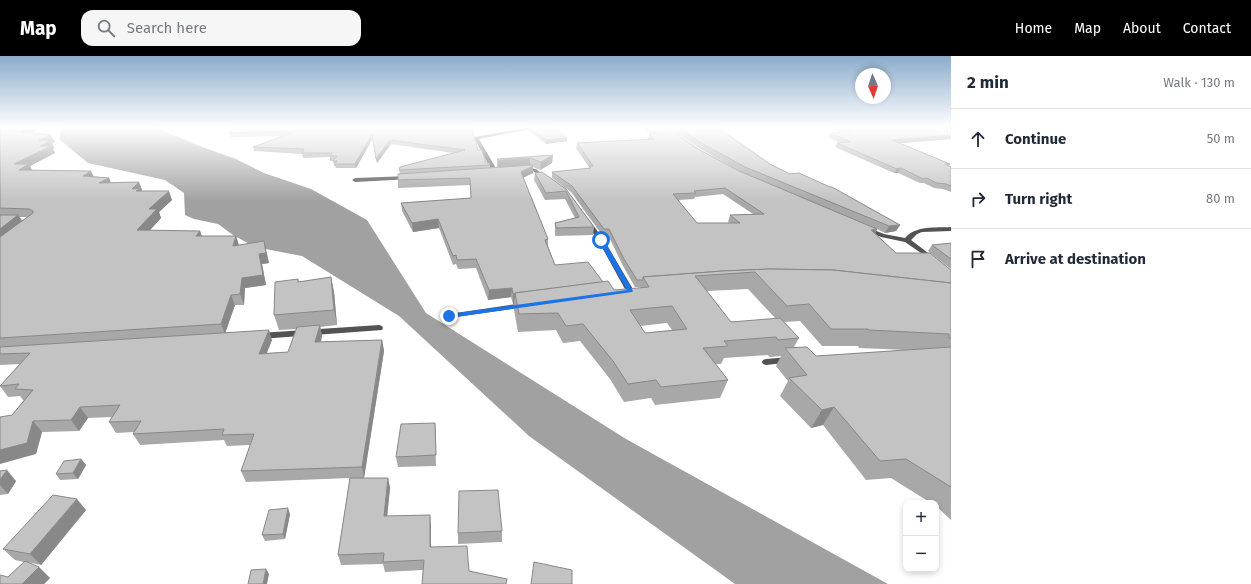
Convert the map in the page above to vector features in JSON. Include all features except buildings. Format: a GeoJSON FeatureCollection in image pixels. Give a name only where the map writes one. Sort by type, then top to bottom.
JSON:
{"type":"FeatureCollection","features":[{"type":"Feature","properties":{"kind":"street"},"geometry":{"type":"LineString","coordinates":[[484,152],[495,172]]}},
{"type":"Feature","properties":{"kind":"street"},"geometry":{"type":"LineString","coordinates":[[488,172],[510,170]]}},
{"type":"Feature","properties":{"kind":"street"},"geometry":{"type":"LineString","coordinates":[[517,170],[534,170],[550,182]]}},
{"type":"Feature","properties":{"kind":"street"},"geometry":{"type":"LineString","coordinates":[[355,180],[416,178]]}},
{"type":"Feature","properties":{"kind":"street"},"geometry":{"type":"LineString","coordinates":[[584,217],[601,240],[630,291]]}},
{"type":"Feature","properties":{"kind":"street"},"geometry":{"type":"LineString","coordinates":[[863,228],[884,236],[907,240],[942,266]]}},
{"type":"Feature","properties":{"kind":"street"},"geometry":{"type":"LineString","coordinates":[[907,240],[910,234],[920,231],[951,230]]}},
{"type":"Feature","properties":{"kind":"street"},"geometry":{"type":"LineString","coordinates":[[449,316],[534,304]]}},
{"type":"Feature","properties":{"kind":"street"},"geometry":{"type":"LineString","coordinates":[[252,336],[379,328]]}},
{"type":"Feature","properties":{"kind":"street"},"geometry":{"type":"LineString","coordinates":[[766,362],[797,360]]}},
{"type":"Feature","properties":{"kind":"shaded area"},"geometry":{"type":"Polygon","coordinates":[[[74,152],[215,152],[236,159],[264,173],[311,189],[367,220],[426,313],[626,439],[888,584],[735,584],[529,436],[399,316],[302,256],[255,247],[233,235],[218,224],[194,219],[185,215],[184,193],[165,180],[88,163],[74,152]]]}},
{"type":"Feature","properties":{"kind":"route"},"geometry":{"type":"LineString","coordinates":[[449,316],[630,291],[601,240]]}}]}
